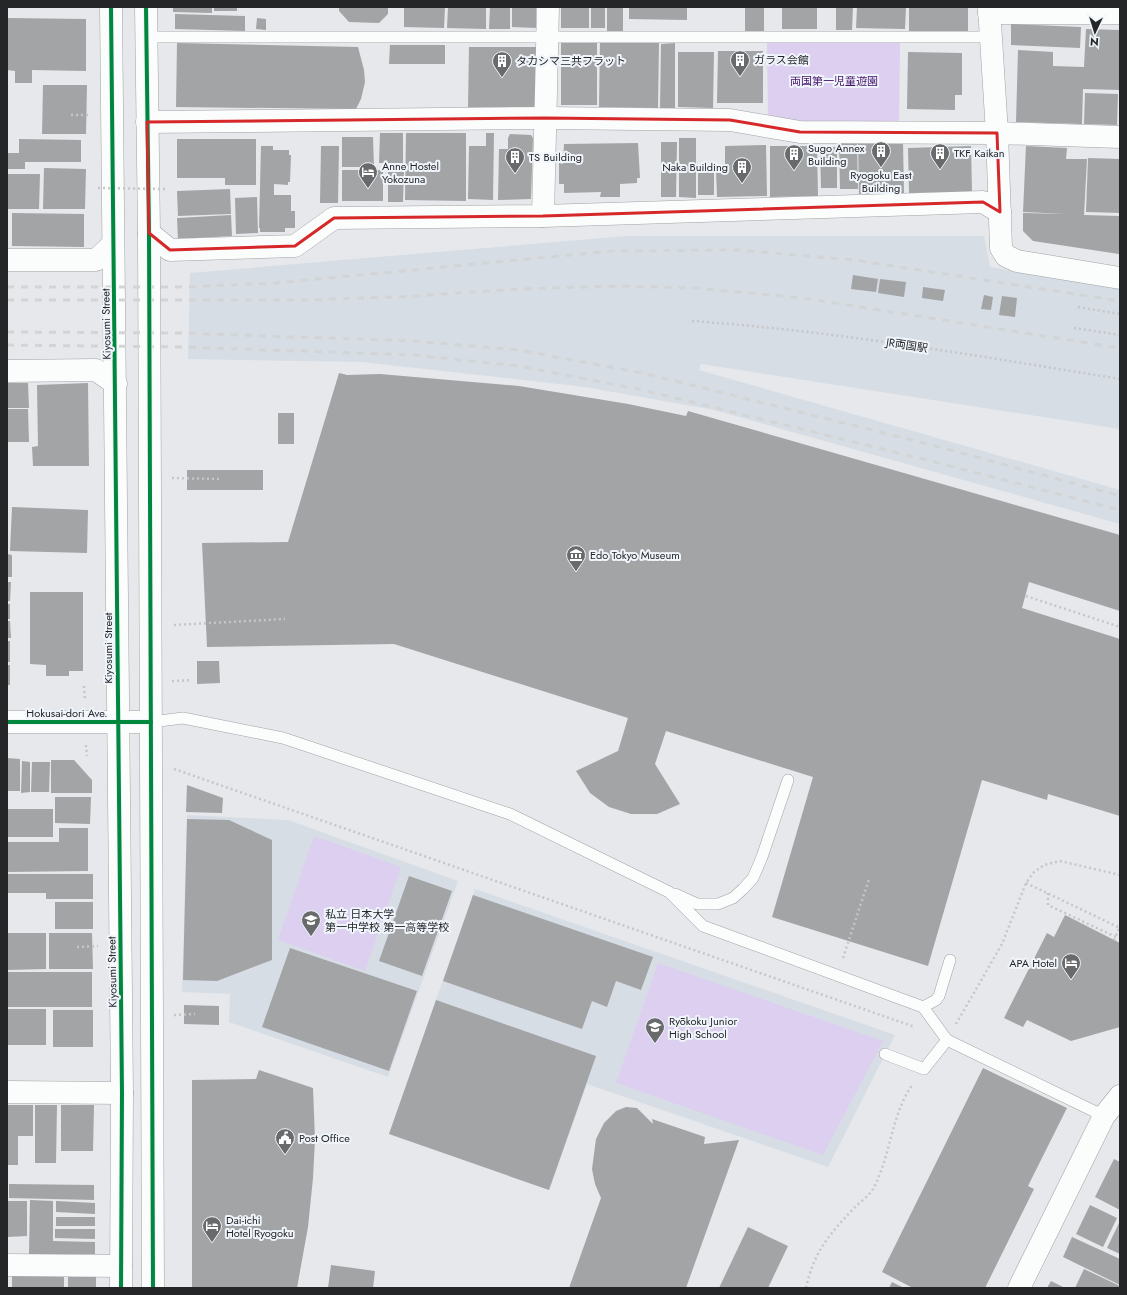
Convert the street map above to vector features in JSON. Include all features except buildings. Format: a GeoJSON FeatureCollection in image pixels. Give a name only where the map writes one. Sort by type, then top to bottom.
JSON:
{"type":"FeatureCollection","features":[{"type":"Feature","properties":{"kind":"street","name":"Kiyosumi Street"},"geometry":{"type":"LineString","coordinates":[[111,7],[122,1094],[121,1288]]}},
{"type":"Feature","properties":{"kind":"street"},"geometry":{"type":"LineString","coordinates":[[146,7],[149,233],[153,1288]]}},
{"type":"Feature","properties":{"kind":"street"},"geometry":{"type":"LineString","coordinates":[[543,216],[548,7]]}},
{"type":"Feature","properties":{"kind":"street"},"geometry":{"type":"LineString","coordinates":[[1120,13],[989,10],[997,133],[1001,248],[1006,256],[1017,261],[1120,278]]}},
{"type":"Feature","properties":{"kind":"street"},"geometry":{"type":"LineString","coordinates":[[147,122],[545,118],[730,120],[800,132],[997,133],[1120,138]]}},
{"type":"Feature","properties":{"kind":"street"},"geometry":{"type":"LineString","coordinates":[[149,233],[170,250],[295,246],[334,218],[543,216],[982,202],[1000,212]]}},
{"type":"Feature","properties":{"kind":"street"},"geometry":{"type":"LineString","coordinates":[[7,260],[96,260],[113,244]]}},
{"type":"Feature","properties":{"kind":"street"},"geometry":{"type":"LineString","coordinates":[[7,371],[96,370],[116,384]]}},
{"type":"Feature","properties":{"kind":"street","name":"Hokusai-dori Ave."},"geometry":{"type":"LineString","coordinates":[[7,722],[151,722]]}},
{"type":"Feature","properties":{"kind":"street"},"geometry":{"type":"LineString","coordinates":[[7,1092],[122,1094]]}},
{"type":"Feature","properties":{"kind":"street"},"geometry":{"type":"LineString","coordinates":[[1019,1288],[1104,1116],[1120,1096]]}},
{"type":"Feature","properties":{"kind":"street"},"geometry":{"type":"LineString","coordinates":[[7,1265],[121,1266]]}},
{"type":"Feature","properties":{"kind":"lane"},"geometry":{"type":"LineString","coordinates":[[146,37],[991,37]]}},
{"type":"Feature","properties":{"kind":"lane"},"geometry":{"type":"LineString","coordinates":[[151,722],[183,718],[283,738],[341,757],[510,814],[669,892],[697,904],[718,904],[733,898],[753,878],[788,780]]}},
{"type":"Feature","properties":{"kind":"lane"},"geometry":{"type":"LineString","coordinates":[[669,892],[703,926],[923,1007],[947,1040],[1104,1116]]}},
{"type":"Feature","properties":{"kind":"lane"},"geometry":{"type":"LineString","coordinates":[[923,1007],[936,1000],[939,996],[950,960]]}},
{"type":"Feature","properties":{"kind":"lane"},"geometry":{"type":"LineString","coordinates":[[885,1054],[924,1068],[947,1040]]}},
{"type":"Feature","properties":{"kind":"path"},"geometry":{"type":"LineString","coordinates":[[71,114],[94,115]]}},
{"type":"Feature","properties":{"kind":"path"},"geometry":{"type":"LineString","coordinates":[[98,188],[165,188]]}},
{"type":"Feature","properties":{"kind":"path"},"geometry":{"type":"LineString","coordinates":[[1078,307],[1120,314]]}},
{"type":"Feature","properties":{"kind":"path"},"geometry":{"type":"LineString","coordinates":[[1074,328],[1120,335]]}},
{"type":"Feature","properties":{"kind":"path"},"geometry":{"type":"LineString","coordinates":[[170,478],[220,479]]}},
{"type":"Feature","properties":{"kind":"path"},"geometry":{"type":"LineString","coordinates":[[1026,596],[1120,627]]}},
{"type":"Feature","properties":{"kind":"path"},"geometry":{"type":"LineString","coordinates":[[169,625],[285,619]]}},
{"type":"Feature","properties":{"kind":"path"},"geometry":{"type":"LineString","coordinates":[[169,681],[192,680]]}},
{"type":"Feature","properties":{"kind":"path"},"geometry":{"type":"LineString","coordinates":[[849,941],[869,879]]}},
{"type":"Feature","properties":{"kind":"path"},"geometry":{"type":"LineString","coordinates":[[1026,883],[1048,893],[1120,928],[1115,938],[1048,905],[1048,893]]}},
{"type":"Feature","properties":{"kind":"path"},"geometry":{"type":"LineString","coordinates":[[77,946],[98,946]]}},
{"type":"Feature","properties":{"kind":"path"},"geometry":{"type":"LineString","coordinates":[[171,1015],[195,1014]]}},
{"type":"Feature","properties":{"kind":"path"},"geometry":{"type":"LineString","coordinates":[[806,1288],[809,1275],[824,1242],[872,1191],[881,1172],[892,1131],[910,1088],[924,1068]]}},
{"type":"Feature","properties":{"kind":"highlighted area"},"geometry":{"type":"Polygon","coordinates":[[[545,118],[730,120],[800,132],[997,133],[1000,212],[983,202],[543,216],[334,218],[295,246],[170,250],[149,233],[147,122],[545,118]]]}},
{"type":"Feature","properties":{"kind":"shaded area"},"geometry":{"type":"Polygon","coordinates":[[[627,236],[984,236],[990,267],[1120,288],[1120,429],[701,364],[699,370],[1120,490],[1120,524],[714,410],[585,387],[362,362],[188,359],[190,273],[627,236]]]}},
{"type":"Feature","properties":{"kind":"shaded area","name":"私立 日本大学 第一中学校 第一高等学校"},"geometry":{"type":"Polygon","coordinates":[[[187,815],[288,820],[458,881],[388,1077],[229,1022],[230,994],[182,992],[187,815]]]}},
{"type":"Feature","properties":{"kind":"shaded area","name":"Ryōkoku Junior High School"},"geometry":{"type":"Polygon","coordinates":[[[475,889],[895,1035],[828,1167],[587,1084],[549,1190],[389,1134],[475,889]]]}},
{"type":"Feature","properties":{"kind":"green space","name":"両国第一児童遊園"},"geometry":{"type":"Polygon","coordinates":[[[767,41],[900,41],[899,121],[805,121],[768,118],[767,41]]]}},
{"type":"Feature","properties":{"kind":"green space"},"geometry":{"type":"Polygon","coordinates":[[[314,836],[401,867],[365,971],[278,940],[314,836]]]}},
{"type":"Feature","properties":{"kind":"green space"},"geometry":{"type":"Polygon","coordinates":[[[658,963],[883,1041],[823,1155],[616,1083],[658,963]]]}},
{"type":"Feature","properties":{"kind":"railway"},"geometry":{"type":"LineString","coordinates":[[7,287],[182,287],[277,283],[612,251],[738,250],[854,260],[1120,301]]}},
{"type":"Feature","properties":{"kind":"railway"},"geometry":{"type":"LineString","coordinates":[[7,300],[305,300],[417,296],[517,289],[621,286],[695,288],[803,298],[1120,348]]}},
{"type":"Feature","properties":{"kind":"railway"},"geometry":{"type":"LineString","coordinates":[[7,332],[182,333],[413,341],[519,350],[647,374],[932,445],[1120,496]]}},
{"type":"Feature","properties":{"kind":"railway"},"geometry":{"type":"LineString","coordinates":[[7,345],[182,347],[413,355],[519,366],[643,390],[927,460],[1120,510]]}},
{"type":"Feature","properties":{"kind":"cycle path"},"geometry":{"type":"LineString","coordinates":[[111,7],[122,1093],[121,1288]]}},
{"type":"Feature","properties":{"kind":"cycle path"},"geometry":{"type":"LineString","coordinates":[[146,7],[149,233],[153,1288]]}},
{"type":"Feature","properties":{"kind":"cycle path"},"geometry":{"type":"LineString","coordinates":[[7,722],[151,722]]}},
{"type":"Feature","properties":{"kind":"place","name":"ガラス会館"},"geometry":{"type":"Point","coordinates":[740,77]}},
{"type":"Feature","properties":{"kind":"place","name":"タカシマ三共フラット"},"geometry":{"type":"Point","coordinates":[502,78]}},
{"type":"Feature","properties":{"kind":"place","name":"Ryogoku East Building"},"geometry":{"type":"Point","coordinates":[881,168]}},
{"type":"Feature","properties":{"kind":"place","name":"TKF Kaikan"},"geometry":{"type":"Point","coordinates":[940,170]}},
{"type":"Feature","properties":{"kind":"place","name":"Sugo Annex Building"},"geometry":{"type":"Point","coordinates":[794,171]}},
{"type":"Feature","properties":{"kind":"place","name":"TS Building"},"geometry":{"type":"Point","coordinates":[515,174]}},
{"type":"Feature","properties":{"kind":"place","name":"Naka Building"},"geometry":{"type":"Point","coordinates":[742,184]}},
{"type":"Feature","properties":{"kind":"place","name":"Anne Hostel Yokozuna"},"geometry":{"type":"Point","coordinates":[368,189]}},
{"type":"Feature","properties":{"kind":"place","name":"Edo Tokyo Museum"},"geometry":{"type":"Point","coordinates":[576,572]}},
{"type":"Feature","properties":{"kind":"place","name":"私立 日本大学 第一中学校 第一高等学校"},"geometry":{"type":"Point","coordinates":[311,937]}},
{"type":"Feature","properties":{"kind":"place","name":"APA Hotel"},"geometry":{"type":"Point","coordinates":[1071,980]}},
{"type":"Feature","properties":{"kind":"place","name":"Ryōkoku Junior High School"},"geometry":{"type":"Point","coordinates":[655,1044]}},
{"type":"Feature","properties":{"kind":"place","name":"Post Office"},"geometry":{"type":"Point","coordinates":[285,1155]}},
{"type":"Feature","properties":{"kind":"place","name":"Dai-ichi Hotel Ryogoku"},"geometry":{"type":"Point","coordinates":[212,1243]}}]}
